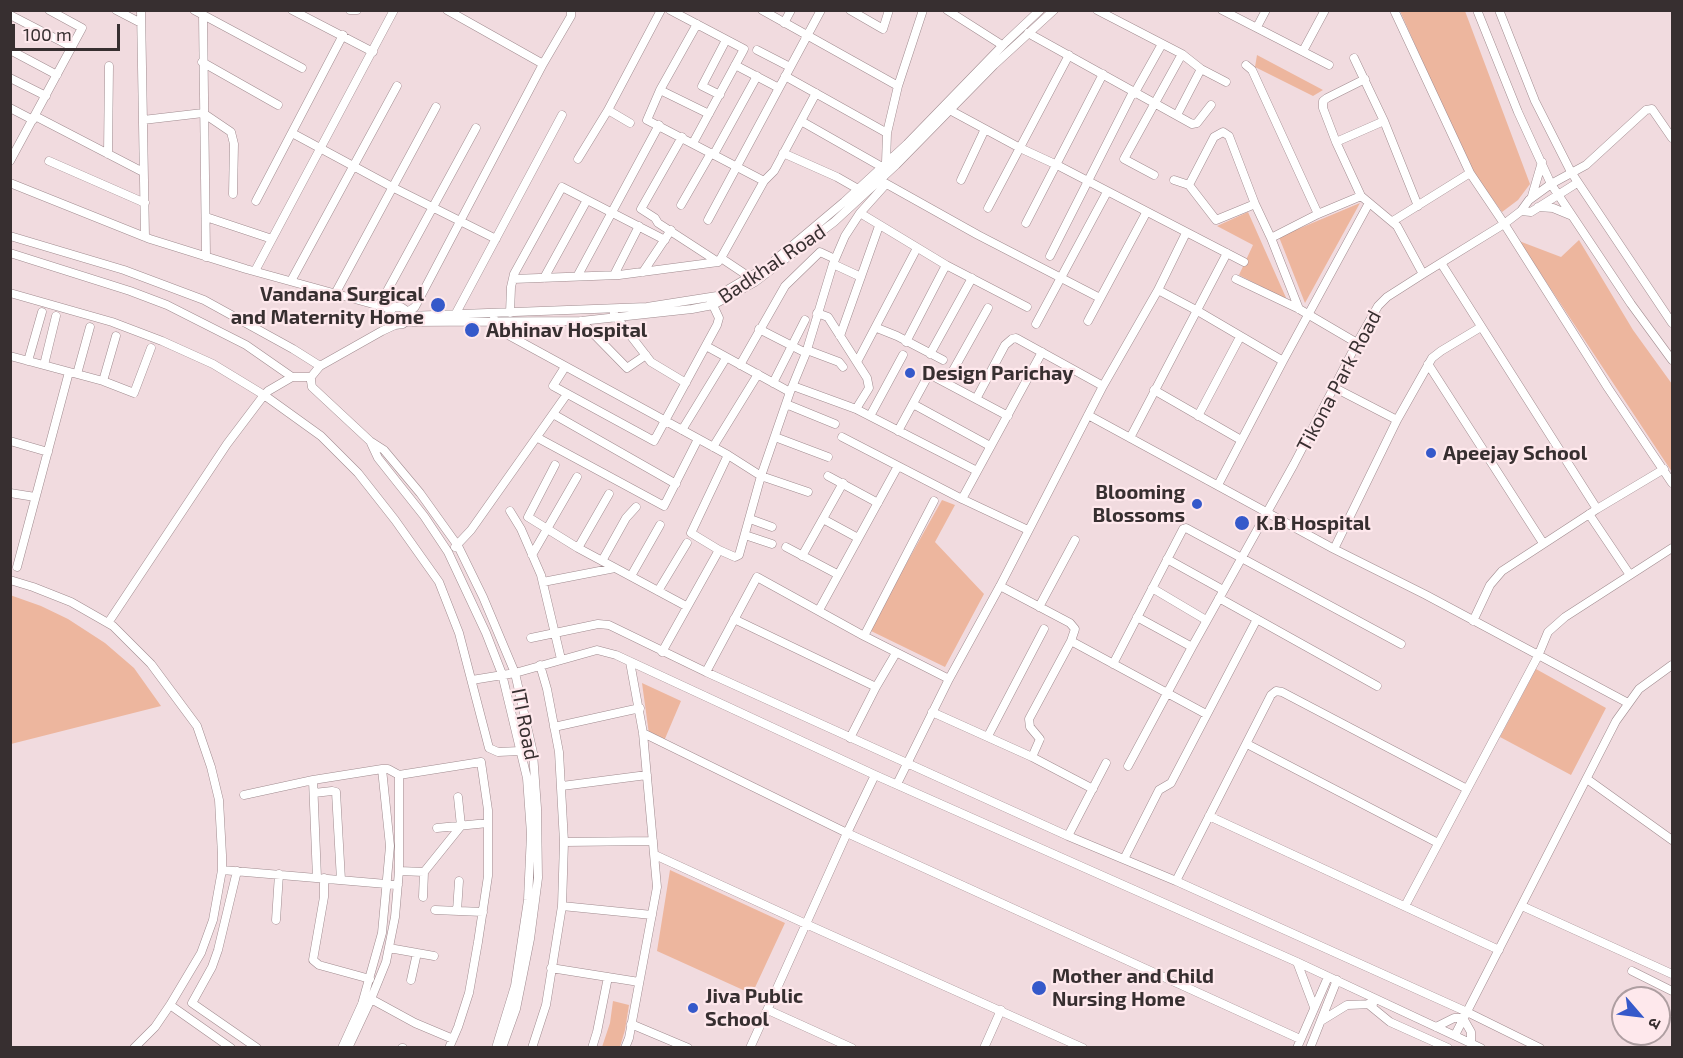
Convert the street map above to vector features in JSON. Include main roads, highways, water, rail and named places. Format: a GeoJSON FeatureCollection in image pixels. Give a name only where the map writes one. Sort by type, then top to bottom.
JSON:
{"type":"FeatureCollection","features":[{"type":"Feature","properties":{"kind":"place","name":"Vandana Surgical and Maternity Home"},"geometry":{"type":"Point","coordinates":[438,305]}},
{"type":"Feature","properties":{"kind":"place","name":"Abhinav Hospital"},"geometry":{"type":"Point","coordinates":[472,330]}},
{"type":"Feature","properties":{"kind":"place","name":"Design Parichay"},"geometry":{"type":"Point","coordinates":[910,373]}},
{"type":"Feature","properties":{"kind":"place","name":"Apeejay School"},"geometry":{"type":"Point","coordinates":[1431,453]}},
{"type":"Feature","properties":{"kind":"place","name":"Blooming Blossoms"},"geometry":{"type":"Point","coordinates":[1197,504]}},
{"type":"Feature","properties":{"kind":"place","name":"K.B Hospital"},"geometry":{"type":"Point","coordinates":[1242,523]}},
{"type":"Feature","properties":{"kind":"place","name":"Mother and Child Nursing Home"},"geometry":{"type":"Point","coordinates":[1039,988]}},
{"type":"Feature","properties":{"kind":"place","name":"Jiva Public School"},"geometry":{"type":"Point","coordinates":[693,1008]}}]}
